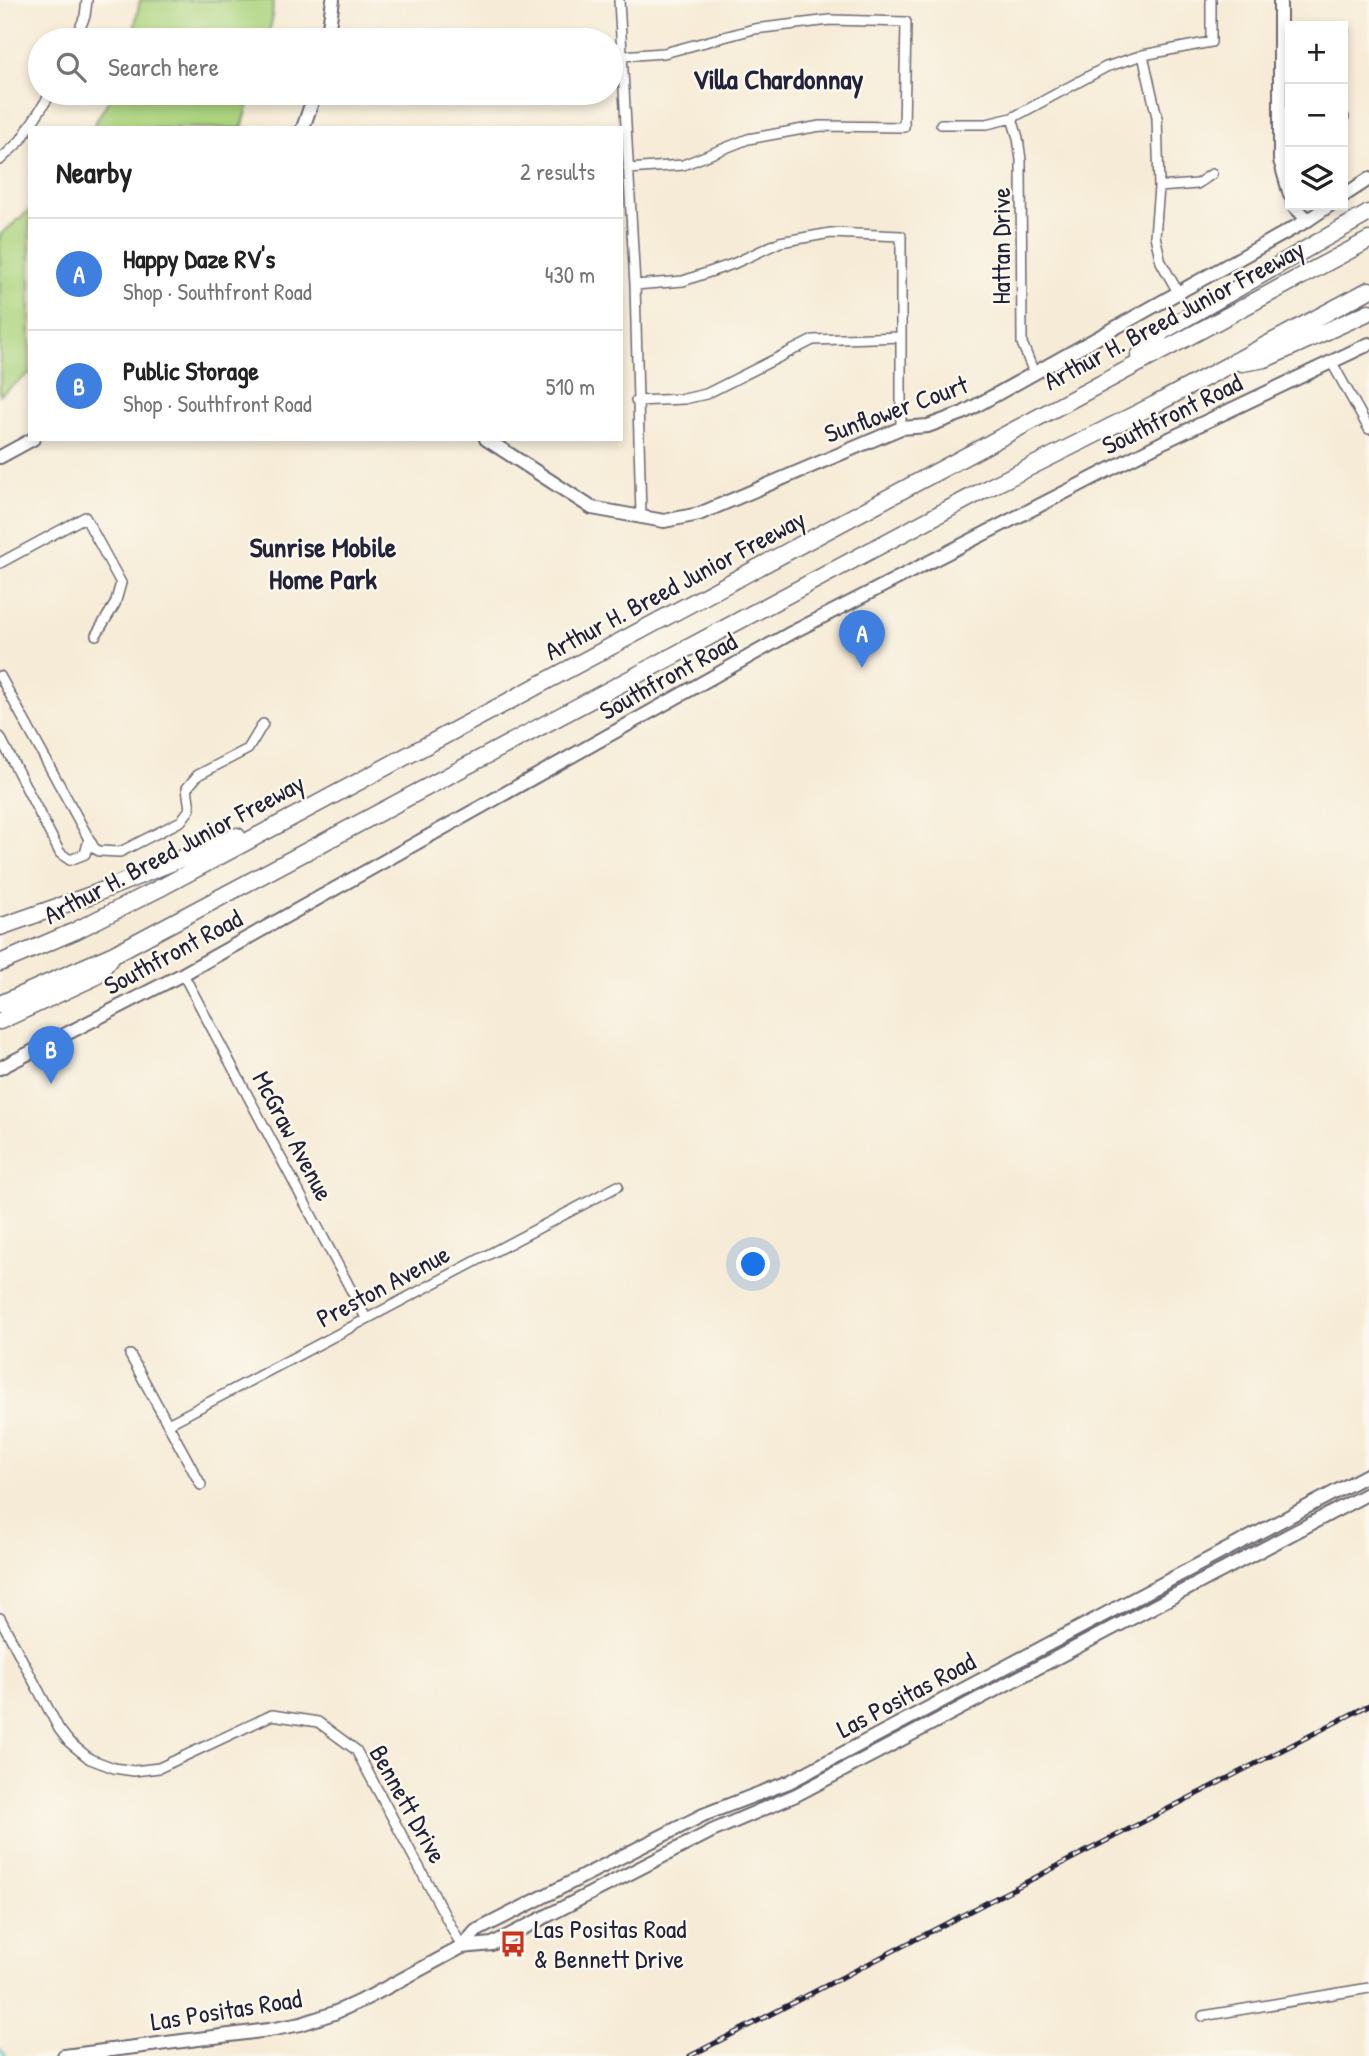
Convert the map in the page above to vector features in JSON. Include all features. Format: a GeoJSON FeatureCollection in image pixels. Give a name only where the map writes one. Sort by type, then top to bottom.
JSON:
{"type":"FeatureCollection","features":[{"type":"Feature","properties":{"kind":"highway"},"geometry":{"type":"LineString","coordinates":[[1130,366],[1163,331],[1369,213]]}},
{"type":"Feature","properties":{"kind":"highway","name":"Arthur H. Breed Junior Freeway"},"geometry":{"type":"LineString","coordinates":[[0,963],[75,931],[164,886],[1369,240]]}},
{"type":"Feature","properties":{"kind":"highway"},"geometry":{"type":"LineString","coordinates":[[0,1004],[114,954],[986,489],[1154,405],[1369,290]]}},
{"type":"Feature","properties":{"kind":"highway"},"geometry":{"type":"LineString","coordinates":[[1226,366],[1265,359],[1369,312]]}},
{"type":"Feature","properties":{"kind":"highway"},"geometry":{"type":"LineString","coordinates":[[0,927],[94,894],[314,804]]}},
{"type":"Feature","properties":{"kind":"highway"},"geometry":{"type":"LineString","coordinates":[[0,1021],[95,976],[114,954]]}},
{"type":"Feature","properties":{"kind":"street"},"geometry":{"type":"LineString","coordinates":[[80,28],[87,0]]}},
{"type":"Feature","properties":{"kind":"street"},"geometry":{"type":"LineString","coordinates":[[329,28],[333,0]]}},
{"type":"Feature","properties":{"kind":"street"},"geometry":{"type":"LineString","coordinates":[[619,0],[620,28]]}},
{"type":"Feature","properties":{"kind":"street"},"geometry":{"type":"LineString","coordinates":[[941,124],[987,124],[1012,118],[1106,67],[1143,55],[1211,42],[1211,0]]}},
{"type":"Feature","properties":{"kind":"street"},"geometry":{"type":"LineString","coordinates":[[1280,0],[1285,30]]}},
{"type":"Feature","properties":{"kind":"street"},"geometry":{"type":"LineString","coordinates":[[623,56],[664,53],[754,29],[830,20],[906,22],[904,127],[820,126],[748,139],[683,164],[628,169]]}},
{"type":"Feature","properties":{"kind":"street"},"geometry":{"type":"LineString","coordinates":[[1143,55],[1157,117],[1159,187],[1155,236],[1161,262],[1178,292]]}},
{"type":"Feature","properties":{"kind":"street"},"geometry":{"type":"LineString","coordinates":[[623,88],[635,285],[641,516]]}},
{"type":"Feature","properties":{"kind":"street"},"geometry":{"type":"LineString","coordinates":[[30,126],[43,105]]}},
{"type":"Feature","properties":{"kind":"street"},"geometry":{"type":"LineString","coordinates":[[304,126],[311,105]]}},
{"type":"Feature","properties":{"kind":"street"},"geometry":{"type":"LineString","coordinates":[[1285,117],[1280,160],[1285,178]]}},
{"type":"Feature","properties":{"kind":"street","name":"Hattan Drive"},"geometry":{"type":"LineString","coordinates":[[1012,118],[1021,160],[1022,343],[1034,373]]}},
{"type":"Feature","properties":{"kind":"street"},"geometry":{"type":"LineString","coordinates":[[0,160],[21,140],[28,129]]}},
{"type":"Feature","properties":{"kind":"street"},"geometry":{"type":"LineString","coordinates":[[1159,187],[1197,184],[1212,174]]}},
{"type":"Feature","properties":{"kind":"street"},"geometry":{"type":"LineString","coordinates":[[1348,194],[1369,179]]}},
{"type":"Feature","properties":{"kind":"street"},"geometry":{"type":"LineString","coordinates":[[1298,210],[1308,220]]}},
{"type":"Feature","properties":{"kind":"street","name":"Sunflower Court"},"geometry":{"type":"LineString","coordinates":[[489,441],[592,508],[664,521],[699,514],[901,428],[928,426],[963,413],[1323,210]]}},
{"type":"Feature","properties":{"kind":"street"},"geometry":{"type":"LineString","coordinates":[[635,285],[683,281],[733,264],[780,242],[831,233],[901,236],[901,428]]}},
{"type":"Feature","properties":{"kind":"street"},"geometry":{"type":"LineString","coordinates":[[636,401],[684,400],[706,394],[813,340],[901,337]]}},
{"type":"Feature","properties":{"kind":"street","name":"Southfront Road"},"geometry":{"type":"LineString","coordinates":[[0,1068],[183,974],[791,634],[1166,441],[1369,344]]}},
{"type":"Feature","properties":{"kind":"street"},"geometry":{"type":"LineString","coordinates":[[1332,363],[1369,429]]}},
{"type":"Feature","properties":{"kind":"street"},"geometry":{"type":"LineString","coordinates":[[0,457],[29,441]]}},
{"type":"Feature","properties":{"kind":"street"},"geometry":{"type":"LineString","coordinates":[[0,563],[85,517],[121,583],[115,604],[96,635]]}},
{"type":"Feature","properties":{"kind":"street"},"geometry":{"type":"LineString","coordinates":[[0,676],[94,848],[99,851],[120,852],[181,821],[190,809],[187,788],[198,775],[248,749],[264,724]]}},
{"type":"Feature","properties":{"kind":"street"},"geometry":{"type":"LineString","coordinates":[[0,737],[60,853],[71,860],[85,854],[89,839]]}},
{"type":"Feature","properties":{"kind":"street","name":"McGraw Avenue"},"geometry":{"type":"LineString","coordinates":[[183,974],[366,1318]]}},
{"type":"Feature","properties":{"kind":"street","name":"Preston Avenue"},"geometry":{"type":"LineString","coordinates":[[168,1424],[618,1186]]}},
{"type":"Feature","properties":{"kind":"street"},"geometry":{"type":"LineString","coordinates":[[130,1355],[201,1485]]}},
{"type":"Feature","properties":{"kind":"street","name":"Las Positas Road"},"geometry":{"type":"LineString","coordinates":[[64,2056],[301,2024],[369,1997],[462,1947],[476,1931],[703,1815],[789,1782],[1369,1474]]}},
{"type":"Feature","properties":{"kind":"street","name":"Las Positas Road"},"geometry":{"type":"LineString","coordinates":[[462,1947],[492,1944],[712,1831],[796,1795],[1369,1493]]}},
{"type":"Feature","properties":{"kind":"street","name":"Bennett Drive"},"geometry":{"type":"LineString","coordinates":[[0,1618],[59,1729],[69,1742],[90,1759],[114,1768],[134,1771],[159,1768],[272,1715],[318,1722],[356,1749],[462,1947]]}},
{"type":"Feature","properties":{"kind":"street"},"geometry":{"type":"LineString","coordinates":[[1203,2016],[1369,1988]]}},
{"type":"Feature","properties":{"kind":"green space"},"geometry":{"type":"Polygon","coordinates":[[[140,0],[273,0],[270,28],[134,28],[140,0]]]}},
{"type":"Feature","properties":{"kind":"green space"},"geometry":{"type":"Polygon","coordinates":[[[106,105],[249,105],[243,126],[93,126],[106,105]]]}},
{"type":"Feature","properties":{"kind":"green space"},"geometry":{"type":"Polygon","coordinates":[[[28,212],[28,374],[0,395],[0,235],[28,212]]]}},
{"type":"Feature","properties":{"kind":"waterway"},"geometry":{"type":"LineString","coordinates":[[0,2049],[6,2056]]}},
{"type":"Feature","properties":{"kind":"railway"},"geometry":{"type":"LineString","coordinates":[[690,2056],[1369,1705]]}},
{"type":"Feature","properties":{"kind":"place","name":"Happy Daze RV's"},"geometry":{"type":"Point","coordinates":[862,668]}},
{"type":"Feature","properties":{"kind":"place","name":"Public Storage"},"geometry":{"type":"Point","coordinates":[51,1084]}},
{"type":"Feature","properties":{"kind":"place","name":"Las Positas Road & Bennett Drive"},"geometry":{"type":"Point","coordinates":[513,1944]}},
{"type":"Feature","properties":{"kind":"district","name":"Villa Chardonnay"},"geometry":{"type":"Point","coordinates":[778,79]}},
{"type":"Feature","properties":{"kind":"district","name":"Sunrise Mobile Home Park"},"geometry":{"type":"Point","coordinates":[323,563]}}]}
